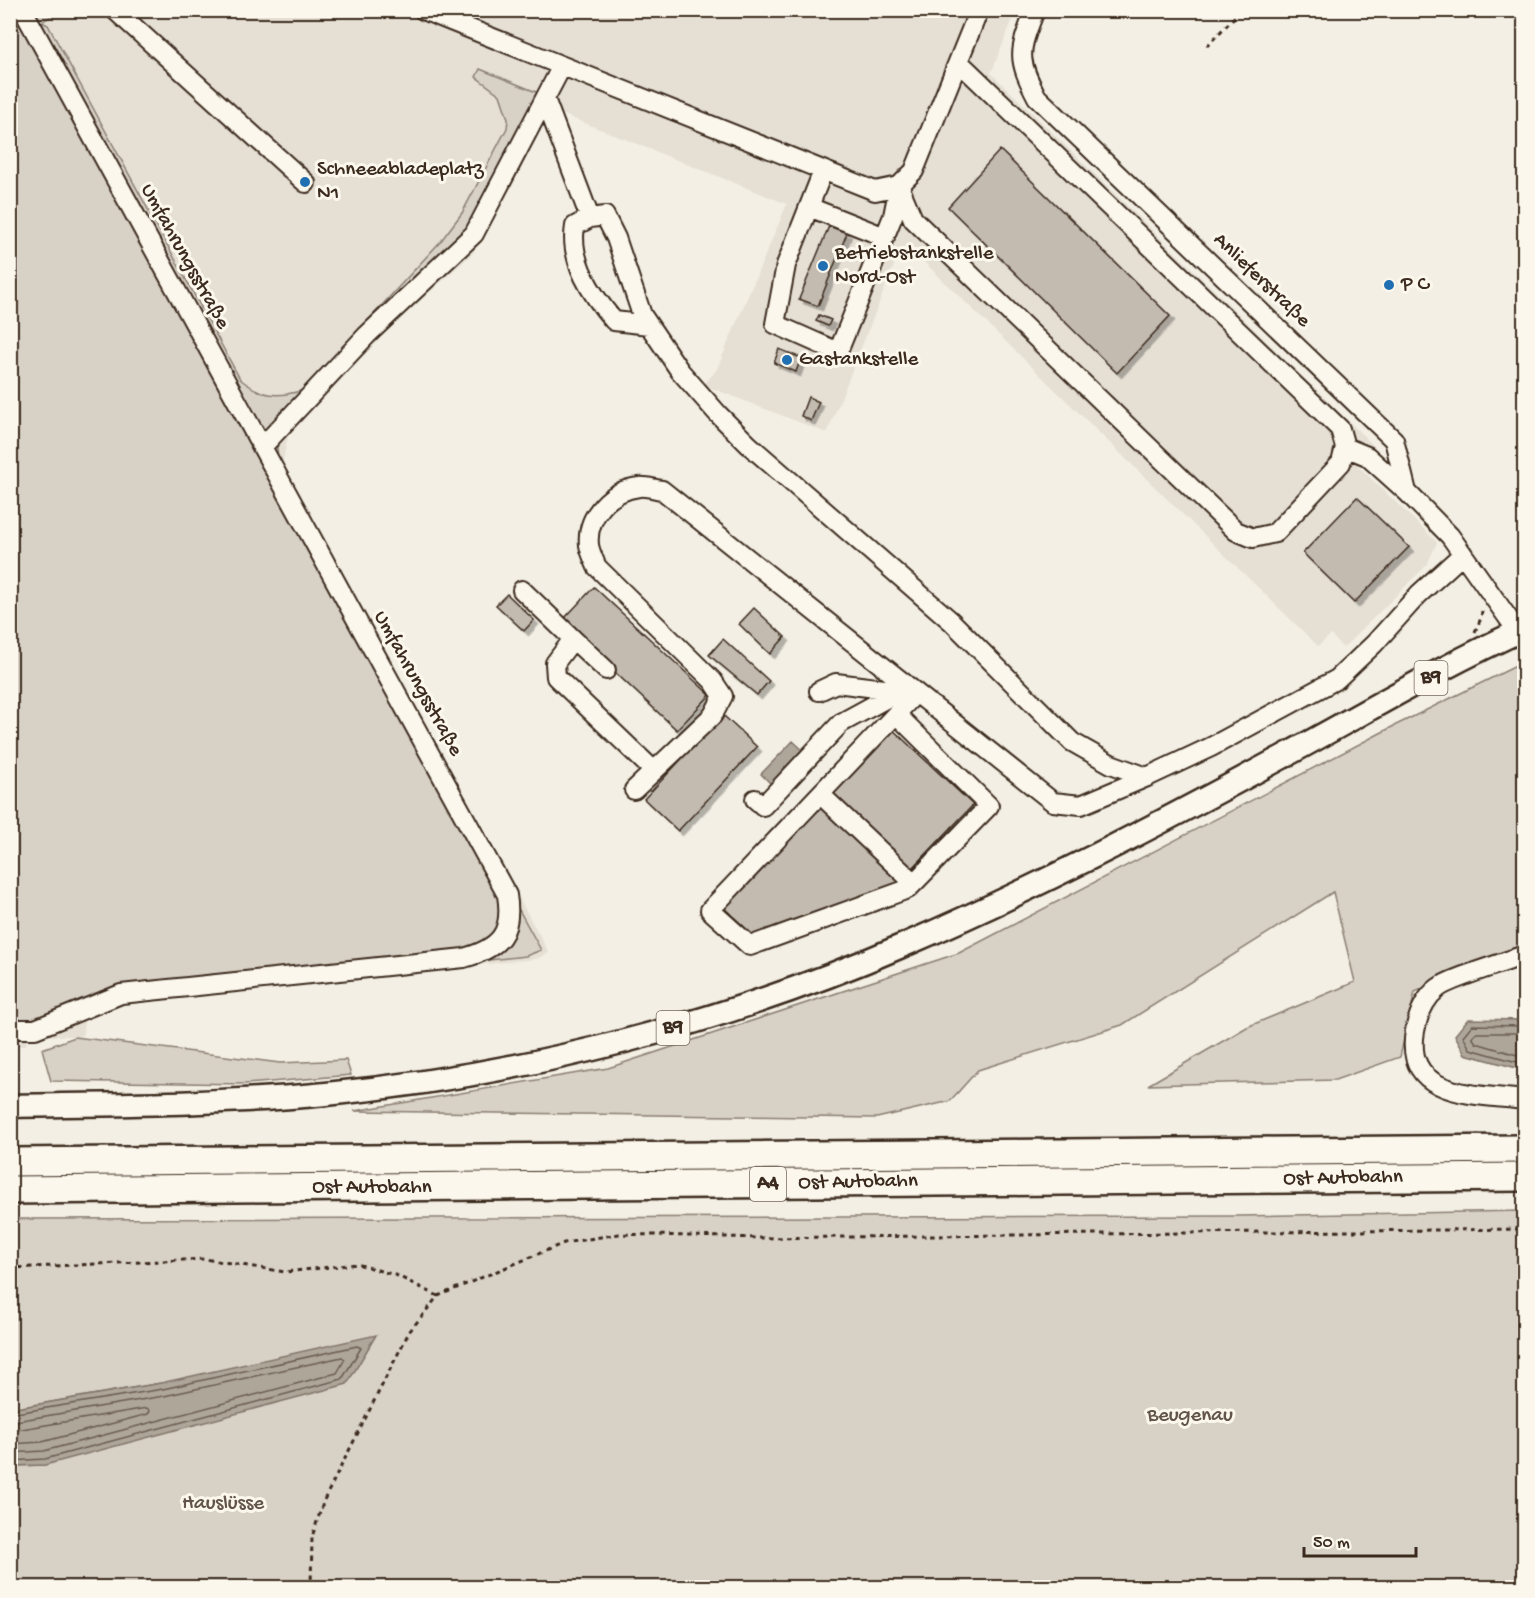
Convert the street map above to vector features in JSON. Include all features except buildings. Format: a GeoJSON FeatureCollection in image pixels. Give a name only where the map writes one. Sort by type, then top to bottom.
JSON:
{"type":"FeatureCollection","features":[{"type":"Feature","properties":{"kind":"highway","name":"Ost Autobahn"},"geometry":{"type":"LineString","coordinates":[[10,1162],[1524,1149]]}},
{"type":"Feature","properties":{"kind":"highway","name":"Ost Autobahn"},"geometry":{"type":"LineString","coordinates":[[10,1190],[1524,1177]]}},
{"type":"Feature","properties":{"kind":"main road","name":"B9"},"geometry":{"type":"LineString","coordinates":[[10,1106],[166,1103],[362,1090],[452,1078],[562,1056],[669,1029],[813,982],[903,946],[1000,901],[1118,843],[1521,631]]}},
{"type":"Feature","properties":{"kind":"street","name":"Umfahrungsstraße"},"geometry":{"type":"LineString","coordinates":[[10,1029],[35,1029],[121,994],[464,958],[486,952],[502,939],[510,916],[507,895],[23,10]]}},
{"type":"Feature","properties":{"kind":"street"},"geometry":{"type":"LineString","coordinates":[[115,10],[306,183]]}},
{"type":"Feature","properties":{"kind":"street"},"geometry":{"type":"LineString","coordinates":[[423,10],[875,191],[899,186],[915,171],[980,10]]}},
{"type":"Feature","properties":{"kind":"street","name":"Anlieferstraße"},"geometry":{"type":"LineString","coordinates":[[1035,10],[1023,41],[1022,68],[1037,97],[1394,440],[1407,492]]}},
{"type":"Feature","properties":{"kind":"street"},"geometry":{"type":"LineString","coordinates":[[899,186],[913,219],[1236,531],[1253,538],[1275,533],[1341,464],[1346,447],[1340,429],[959,63]]}},
{"type":"Feature","properties":{"kind":"street"},"geometry":{"type":"LineString","coordinates":[[262,447],[368,335],[474,234],[562,66]]}},
{"type":"Feature","properties":{"kind":"street"},"geometry":{"type":"LineString","coordinates":[[545,99],[590,218]]}},
{"type":"Feature","properties":{"kind":"street"},"geometry":{"type":"LineString","coordinates":[[823,171],[786,265],[775,324],[838,352],[893,216],[899,186]]}},
{"type":"Feature","properties":{"kind":"street"},"geometry":{"type":"LineString","coordinates":[[809,207],[885,237]]}},
{"type":"Feature","properties":{"kind":"street"},"geometry":{"type":"LineString","coordinates":[[649,325],[615,321],[595,299],[572,242],[575,226],[590,218],[605,216],[616,238],[642,315],[649,325],[680,371],[726,422],[951,621],[1072,742],[1111,764],[1147,777]]}},
{"type":"Feature","properties":{"kind":"street"},"geometry":{"type":"LineString","coordinates":[[1346,447],[1367,456],[1407,492],[1450,536],[1521,631]]}},
{"type":"Feature","properties":{"kind":"street"},"geometry":{"type":"LineString","coordinates":[[634,790],[713,715],[723,696],[713,681],[597,567],[589,546],[590,530],[597,510],[616,494],[640,486],[662,490],[908,691],[1053,802],[1081,805],[1211,747],[1336,679],[1374,644],[1419,594],[1463,554]]}},
{"type":"Feature","properties":{"kind":"street"},"geometry":{"type":"LineString","coordinates":[[522,590],[606,670]]}},
{"type":"Feature","properties":{"kind":"street"},"geometry":{"type":"LineString","coordinates":[[573,639],[555,663],[556,677],[654,771]]}},
{"type":"Feature","properties":{"kind":"street"},"geometry":{"type":"LineString","coordinates":[[819,691],[836,683],[908,691]]}},
{"type":"Feature","properties":{"kind":"street"},"geometry":{"type":"LineString","coordinates":[[896,714],[989,806],[908,889],[750,946],[710,910],[896,714],[908,691]]}},
{"type":"Feature","properties":{"kind":"street"},"geometry":{"type":"LineString","coordinates":[[755,799],[763,806],[841,723],[908,691]]}},
{"type":"Feature","properties":{"kind":"street"},"geometry":{"type":"LineString","coordinates":[[820,794],[914,884]]}},
{"type":"Feature","properties":{"kind":"street"},"geometry":{"type":"LineString","coordinates":[[1524,955],[1439,987],[1418,1014],[1413,1045],[1423,1074],[1447,1091],[1524,1100]]}},
{"type":"Feature","properties":{"kind":"path"},"geometry":{"type":"LineString","coordinates":[[1207,46],[1241,10]]}},
{"type":"Feature","properties":{"kind":"path"},"geometry":{"type":"LineString","coordinates":[[311,1587],[312,1537],[324,1500],[409,1332],[438,1296],[564,1243],[620,1234],[759,1238],[1524,1229]]}},
{"type":"Feature","properties":{"kind":"path"},"geometry":{"type":"LineString","coordinates":[[10,1268],[205,1259],[285,1272],[357,1264],[398,1276],[438,1296]]}},
{"type":"Feature","properties":{"kind":"shaded area"},"geometry":{"type":"Polygon","coordinates":[[[11,11],[1016,11],[991,73],[1375,447],[1358,466],[1437,542],[1427,565],[1343,648],[1331,635],[1318,646],[919,257],[897,258],[827,433],[704,385],[717,369],[787,204],[562,114],[544,121],[473,253],[388,330],[288,436],[282,465],[549,953],[536,959],[123,1000],[84,1020],[83,1036],[27,1036],[26,1046],[11,1046],[11,11]]]}},
{"type":"Feature","properties":{"kind":"green space"},"geometry":{"type":"Polygon","coordinates":[[[11,11],[47,11],[51,16],[42,22],[48,25],[240,379],[255,389],[270,394],[278,395],[304,390],[440,242],[462,213],[507,128],[508,119],[500,95],[476,77],[480,69],[541,94],[483,206],[458,242],[308,394],[277,447],[279,473],[541,950],[526,956],[121,999],[11,1034],[11,11]]]}},
{"type":"Feature","properties":{"kind":"green space"},"geometry":{"type":"Polygon","coordinates":[[[1524,662],[1524,960],[1507,951],[1415,992],[1400,1057],[1335,1080],[1148,1085],[1247,1027],[1355,982],[1333,892],[1122,1025],[978,1070],[950,1101],[877,1118],[354,1111],[608,1068],[959,953],[1392,727],[1524,662]]]}},
{"type":"Feature","properties":{"kind":"green space"},"geometry":{"type":"Polygon","coordinates":[[[75,1037],[280,1063],[346,1060],[351,1075],[246,1084],[51,1081],[42,1049],[75,1037]]]}},
{"type":"Feature","properties":{"kind":"green space","name":"Beugenau"},"geometry":{"type":"Polygon","coordinates":[[[1524,1211],[1524,1587],[11,1587],[11,1466],[45,1465],[161,1383],[11,1409],[11,1219],[1241,1216],[1524,1211]]]}},
{"type":"Feature","properties":{"kind":"water"},"geometry":{"type":"Polygon","coordinates":[[[793,741],[805,752],[773,786],[761,774],[793,741]]]}},
{"type":"Feature","properties":{"kind":"water"},"geometry":{"type":"Polygon","coordinates":[[[1468,1019],[1524,1020],[1524,1070],[1465,1054],[1455,1035],[1468,1019]]]}},
{"type":"Feature","properties":{"kind":"water"},"geometry":{"type":"Polygon","coordinates":[[[376,1335],[347,1384],[45,1465],[11,1466],[11,1409],[161,1383],[376,1335]]]}},
{"type":"Feature","properties":{"kind":"place","name":"Schneeabladeplatz N1"},"geometry":{"type":"Point","coordinates":[305,182]}},
{"type":"Feature","properties":{"kind":"place","name":"Betriebstankstelle Nord-Ost"},"geometry":{"type":"Point","coordinates":[823,266]}},
{"type":"Feature","properties":{"kind":"place","name":"P C"},"geometry":{"type":"Point","coordinates":[1389,285]}},
{"type":"Feature","properties":{"kind":"place","name":"Gastankstelle"},"geometry":{"type":"Point","coordinates":[787,360]}},
{"type":"Feature","properties":{"kind":"park label","name":"Hauslüsse"},"geometry":{"type":"Point","coordinates":[223,1504]}}]}
